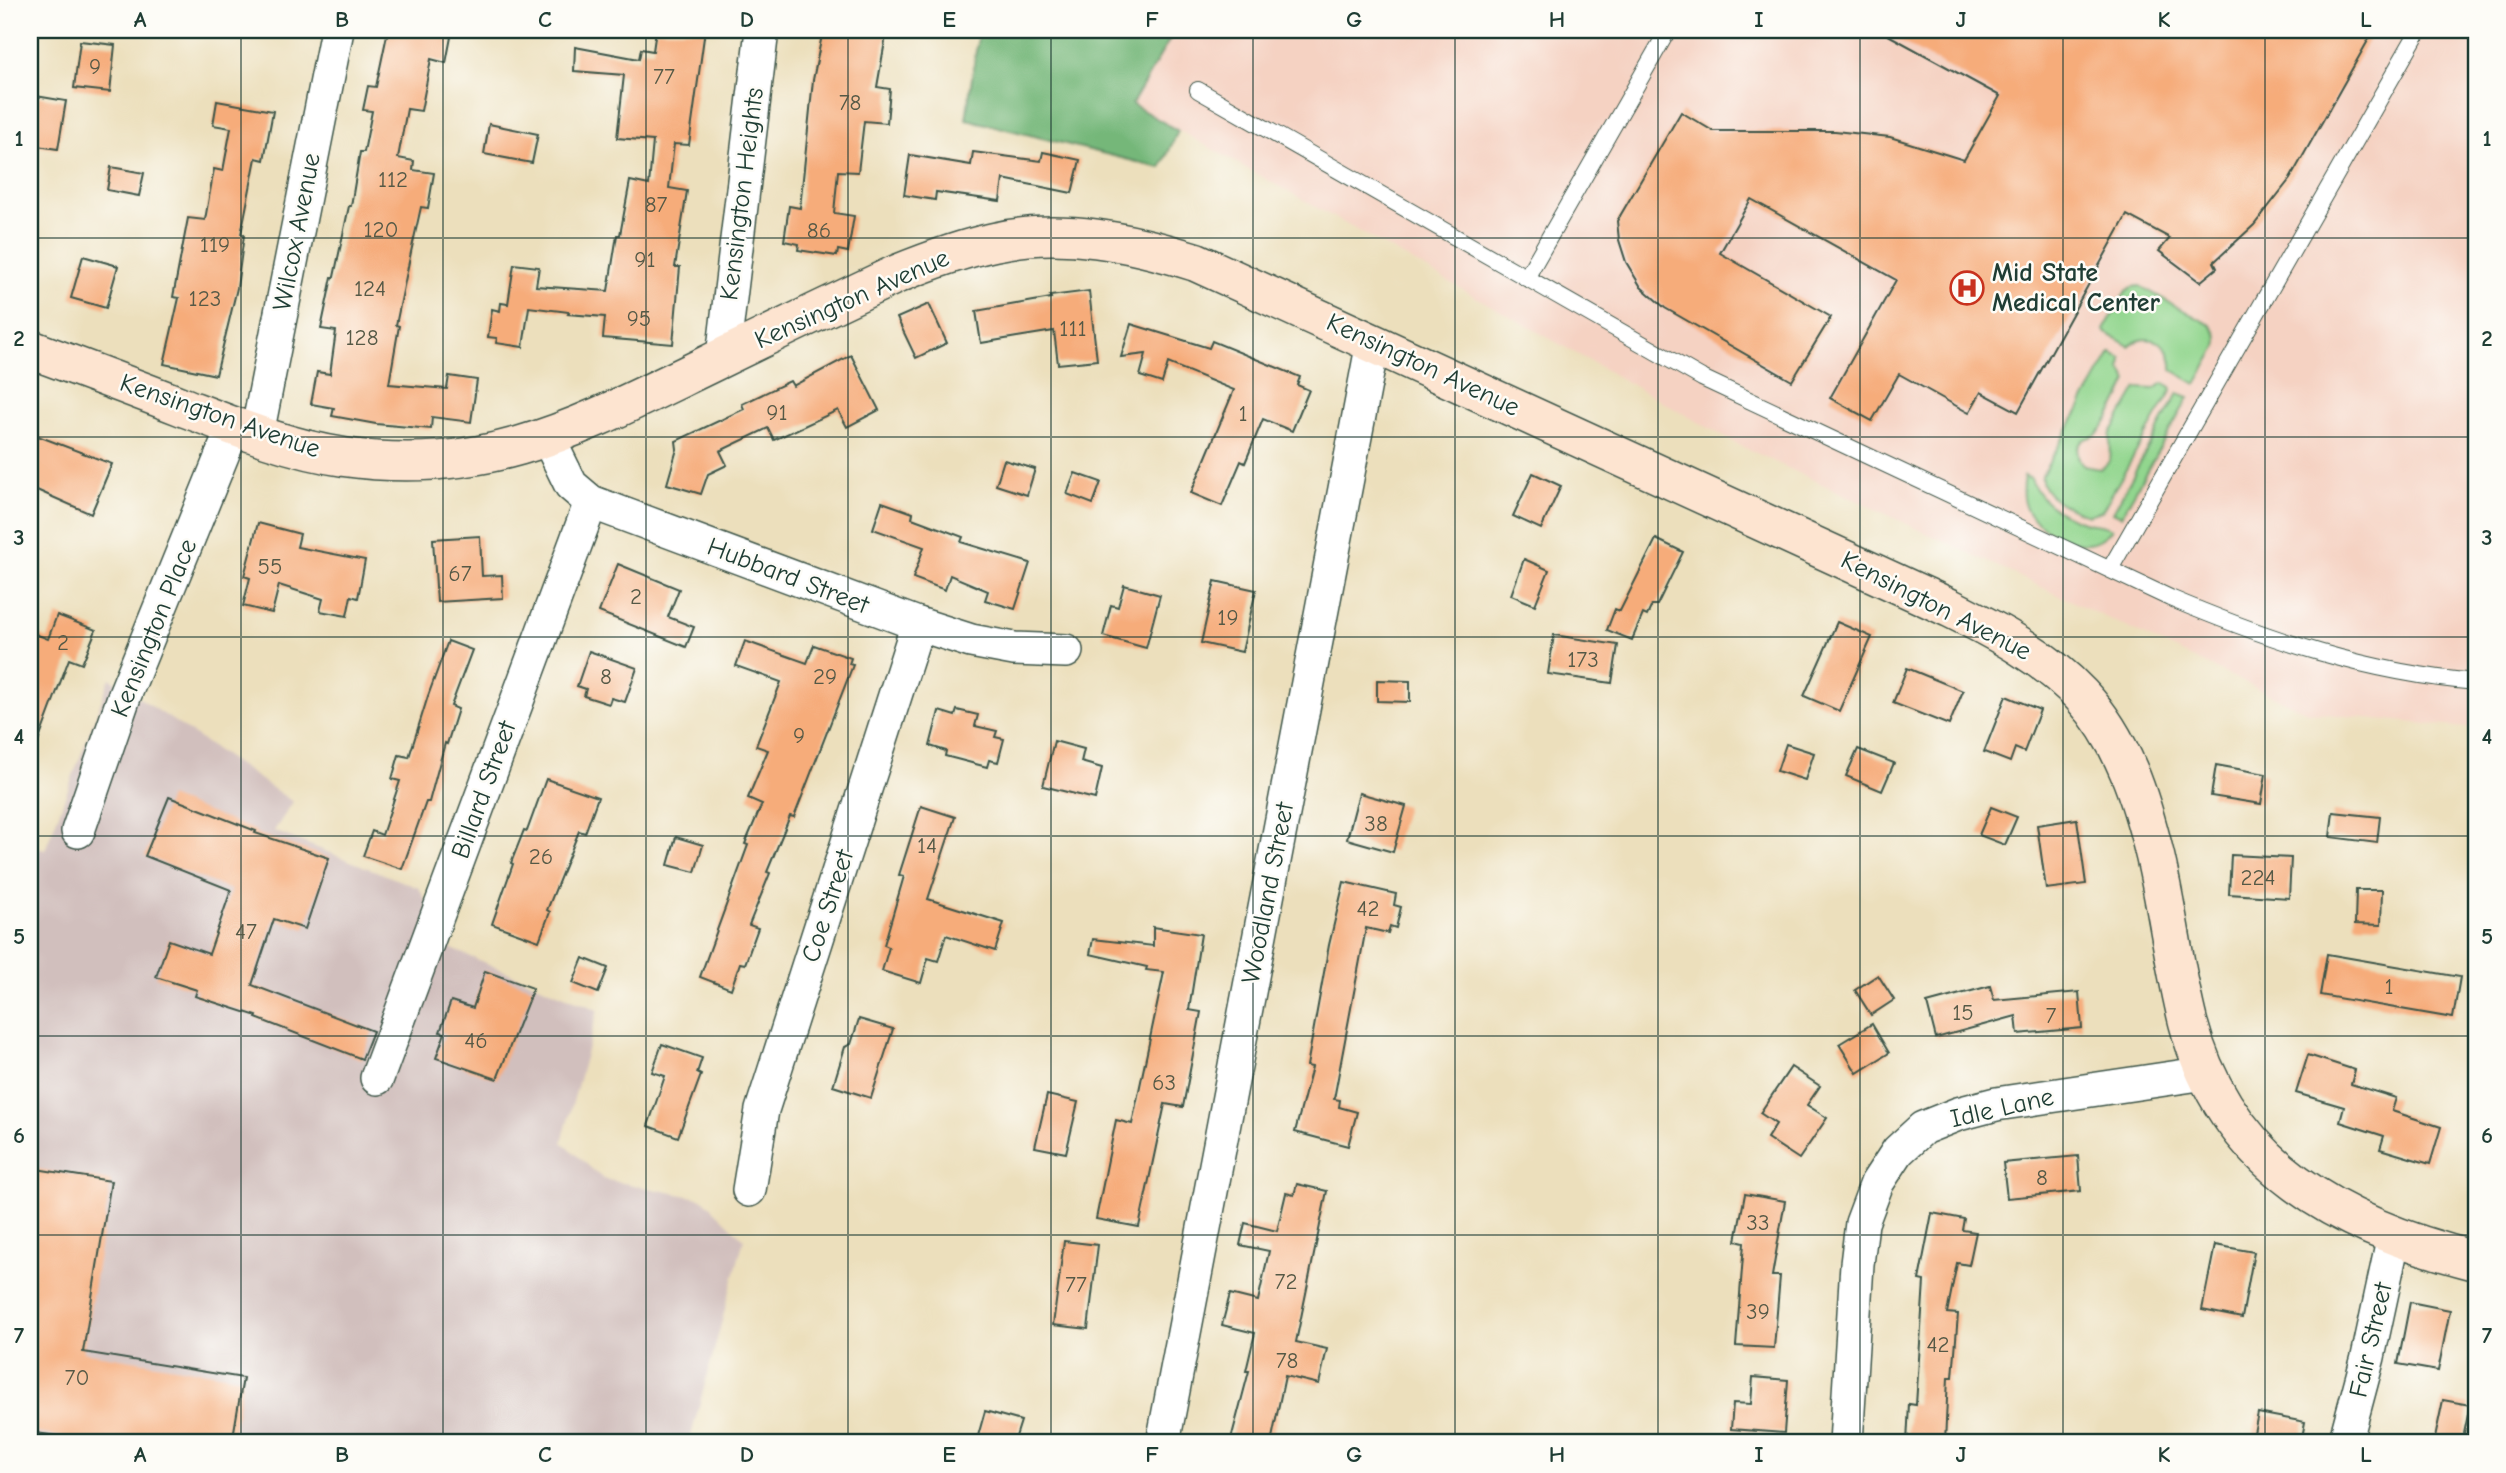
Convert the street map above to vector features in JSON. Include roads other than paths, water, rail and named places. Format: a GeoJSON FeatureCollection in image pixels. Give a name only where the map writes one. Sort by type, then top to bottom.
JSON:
{"type":"FeatureCollection","features":[{"type":"Feature","properties":{"kind":"main road","name":"Kensington Avenue"},"geometry":{"type":"LineString","coordinates":[[30,349],[287,444],[342,456],[398,462],[450,461],[548,438],[606,414],[897,274],[945,255],[996,241],[1042,235],[1092,237],[1133,244],[1196,262],[1950,608],[2005,636],[2046,662],[2082,696],[2110,734],[2132,776],[2159,874],[2189,1024],[2206,1073],[2226,1110],[2256,1150],[2290,1180],[2334,1209],[2394,1236],[2476,1261]]}},
{"type":"Feature","properties":{"kind":"street","name":"Wilcox Avenue"},"geometry":{"type":"LineString","coordinates":[[245,430],[337,30]]}},
{"type":"Feature","properties":{"kind":"street","name":"Kensington Heights"},"geometry":{"type":"LineString","coordinates":[[723,357],[762,30]]}},
{"type":"Feature","properties":{"kind":"street","name":"Woodland Street"},"geometry":{"type":"LineString","coordinates":[[1163,1443],[1373,342]]}},
{"type":"Feature","properties":{"kind":"street","name":"Kensington Place"},"geometry":{"type":"LineString","coordinates":[[78,831],[125,694],[245,430]]}},
{"type":"Feature","properties":{"kind":"street","name":"Hubbard Street"},"geometry":{"type":"LineString","coordinates":[[548,438],[571,485],[591,502],[918,624],[971,641],[1014,649],[1066,651]]}},
{"type":"Feature","properties":{"kind":"street","name":"Billard Street"},"geometry":{"type":"LineString","coordinates":[[377,1078],[591,502]]}},
{"type":"Feature","properties":{"kind":"street","name":"Coe Street"},"geometry":{"type":"LineString","coordinates":[[749,1191],[762,1110],[918,624]]}},
{"type":"Feature","properties":{"kind":"street","name":"Idle Lane"},"geometry":{"type":"LineString","coordinates":[[1846,1443],[1857,1264],[1863,1223],[1877,1183],[1898,1151],[1923,1128],[1958,1114],[1996,1104],[2206,1073]]}},
{"type":"Feature","properties":{"kind":"street","name":"Fair Street"},"geometry":{"type":"LineString","coordinates":[[2345,1443],[2368,1357],[2394,1236]]}},
{"type":"Feature","properties":{"kind":"lane"},"geometry":{"type":"LineString","coordinates":[[1526,278],[1668,30]]}},
{"type":"Feature","properties":{"kind":"lane"},"geometry":{"type":"LineString","coordinates":[[2110,569],[2419,30]]}},
{"type":"Feature","properties":{"kind":"lane"},"geometry":{"type":"LineString","coordinates":[[1198,90],[1713,384],[2110,569],[2238,626],[2303,649],[2374,666],[2476,682]]}},
{"type":"Feature","properties":{"kind":"place","name":"Mid State Medical Center"},"geometry":{"type":"Point","coordinates":[1967,288]}}]}
